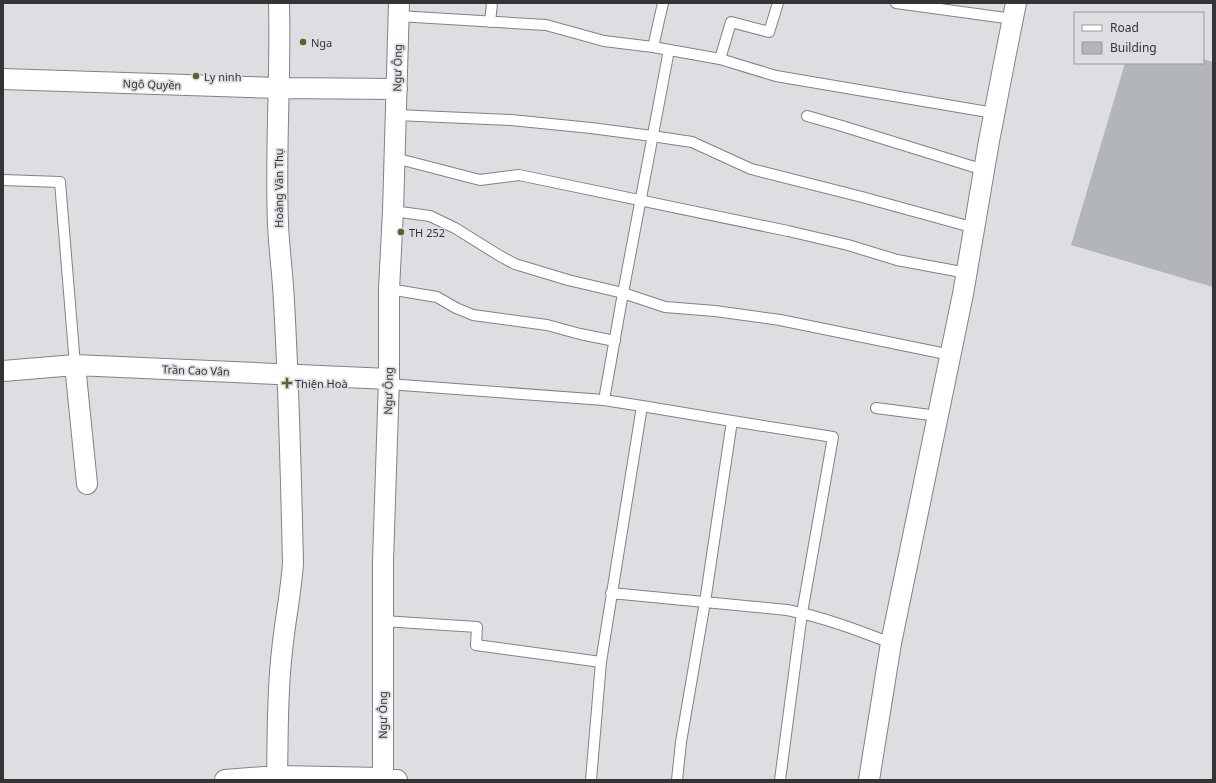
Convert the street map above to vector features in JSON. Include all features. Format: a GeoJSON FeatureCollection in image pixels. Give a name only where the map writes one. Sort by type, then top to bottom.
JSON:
{"type":"FeatureCollection","features":[{"type":"Feature","properties":{"kind":"street","name":"Hoàng Văn Thụ"},"geometry":{"type":"LineString","coordinates":[[277,776],[279,678],[293,563],[284,300],[278,223],[277,175],[280,51],[279,3]]}},
{"type":"Feature","properties":{"kind":"street","name":"Ngư Ông"},"geometry":{"type":"LineString","coordinates":[[387,779],[383,621],[389,289],[395,158],[399,10]]}},
{"type":"Feature","properties":{"kind":"street"},"geometry":{"type":"LineString","coordinates":[[869,780],[891,643],[951,355],[975,228],[994,113],[1015,11]]}},
{"type":"Feature","properties":{"kind":"street","name":"Ngô Quyền"},"geometry":{"type":"LineString","coordinates":[[3,80],[279,88],[397,89]]}},
{"type":"Feature","properties":{"kind":"street"},"geometry":{"type":"LineString","coordinates":[[75,365],[87,484]]}},
{"type":"Feature","properties":{"kind":"street","name":"Trần Cao Vân"},"geometry":{"type":"LineString","coordinates":[[3,371],[75,365],[287,373],[388,381]]}},
{"type":"Feature","properties":{"kind":"street"},"geometry":{"type":"LineString","coordinates":[[225,780],[277,776],[387,779]]}},
{"type":"Feature","properties":{"kind":"lane"},"geometry":{"type":"LineString","coordinates":[[490,22],[492,3]]}},
{"type":"Feature","properties":{"kind":"lane"},"geometry":{"type":"LineString","coordinates":[[652,47],[663,3]]}},
{"type":"Feature","properties":{"kind":"lane"},"geometry":{"type":"LineString","coordinates":[[720,60],[731,22],[769,32],[778,3]]}},
{"type":"Feature","properties":{"kind":"lane"},"geometry":{"type":"LineString","coordinates":[[896,3],[1015,11]]}},
{"type":"Feature","properties":{"kind":"lane"},"geometry":{"type":"LineString","coordinates":[[399,10],[490,22],[546,25],[604,41],[652,47],[720,60],[776,76],[994,113]]}},
{"type":"Feature","properties":{"kind":"lane"},"geometry":{"type":"LineString","coordinates":[[604,400],[669,50]]}},
{"type":"Feature","properties":{"kind":"lane"},"geometry":{"type":"LineString","coordinates":[[396,115],[511,120],[591,128],[692,142],[751,169],[975,228]]}},
{"type":"Feature","properties":{"kind":"lane"},"geometry":{"type":"LineString","coordinates":[[807,116],[984,170]]}},
{"type":"Feature","properties":{"kind":"lane"},"geometry":{"type":"LineString","coordinates":[[395,158],[480,180],[519,175],[788,231],[848,245],[897,260],[967,273]]}},
{"type":"Feature","properties":{"kind":"lane"},"geometry":{"type":"LineString","coordinates":[[3,180],[60,182],[75,365]]}},
{"type":"Feature","properties":{"kind":"lane"},"geometry":{"type":"LineString","coordinates":[[393,211],[430,216],[455,228],[500,256],[516,264],[568,280],[623,293],[665,307],[715,311],[780,320],[951,355]]}},
{"type":"Feature","properties":{"kind":"lane"},"geometry":{"type":"LineString","coordinates":[[389,289],[437,297],[456,308],[473,315],[547,325],[580,334],[615,341]]}},
{"type":"Feature","properties":{"kind":"lane"},"geometry":{"type":"LineString","coordinates":[[388,381],[604,400],[834,437],[802,613],[780,780]]}},
{"type":"Feature","properties":{"kind":"lane"},"geometry":{"type":"LineString","coordinates":[[591,780],[601,662],[642,406]]}},
{"type":"Feature","properties":{"kind":"lane"},"geometry":{"type":"LineString","coordinates":[[876,408],[938,416]]}},
{"type":"Feature","properties":{"kind":"lane"},"geometry":{"type":"LineString","coordinates":[[677,780],[681,742],[705,602],[732,421]]}},
{"type":"Feature","properties":{"kind":"lane"},"geometry":{"type":"LineString","coordinates":[[611,593],[787,610],[829,620],[891,643]]}},
{"type":"Feature","properties":{"kind":"lane"},"geometry":{"type":"LineString","coordinates":[[383,621],[477,627],[476,645],[601,662]]}},
{"type":"Feature","properties":{"kind":"building"},"geometry":{"type":"Polygon","coordinates":[[[1204,59],[1213,62],[1213,287],[1071,245],[1125,64],[1204,64],[1204,59]]]}},
{"type":"Feature","properties":{"kind":"place","name":"Nga"},"geometry":{"type":"Point","coordinates":[303,42]}},
{"type":"Feature","properties":{"kind":"place","name":"Ly ninh"},"geometry":{"type":"Point","coordinates":[196,76]}},
{"type":"Feature","properties":{"kind":"place","name":"TH 252"},"geometry":{"type":"Point","coordinates":[401,232]}},
{"type":"Feature","properties":{"kind":"place","name":"Thiện Hoà"},"geometry":{"type":"Point","coordinates":[287,383]}}]}
